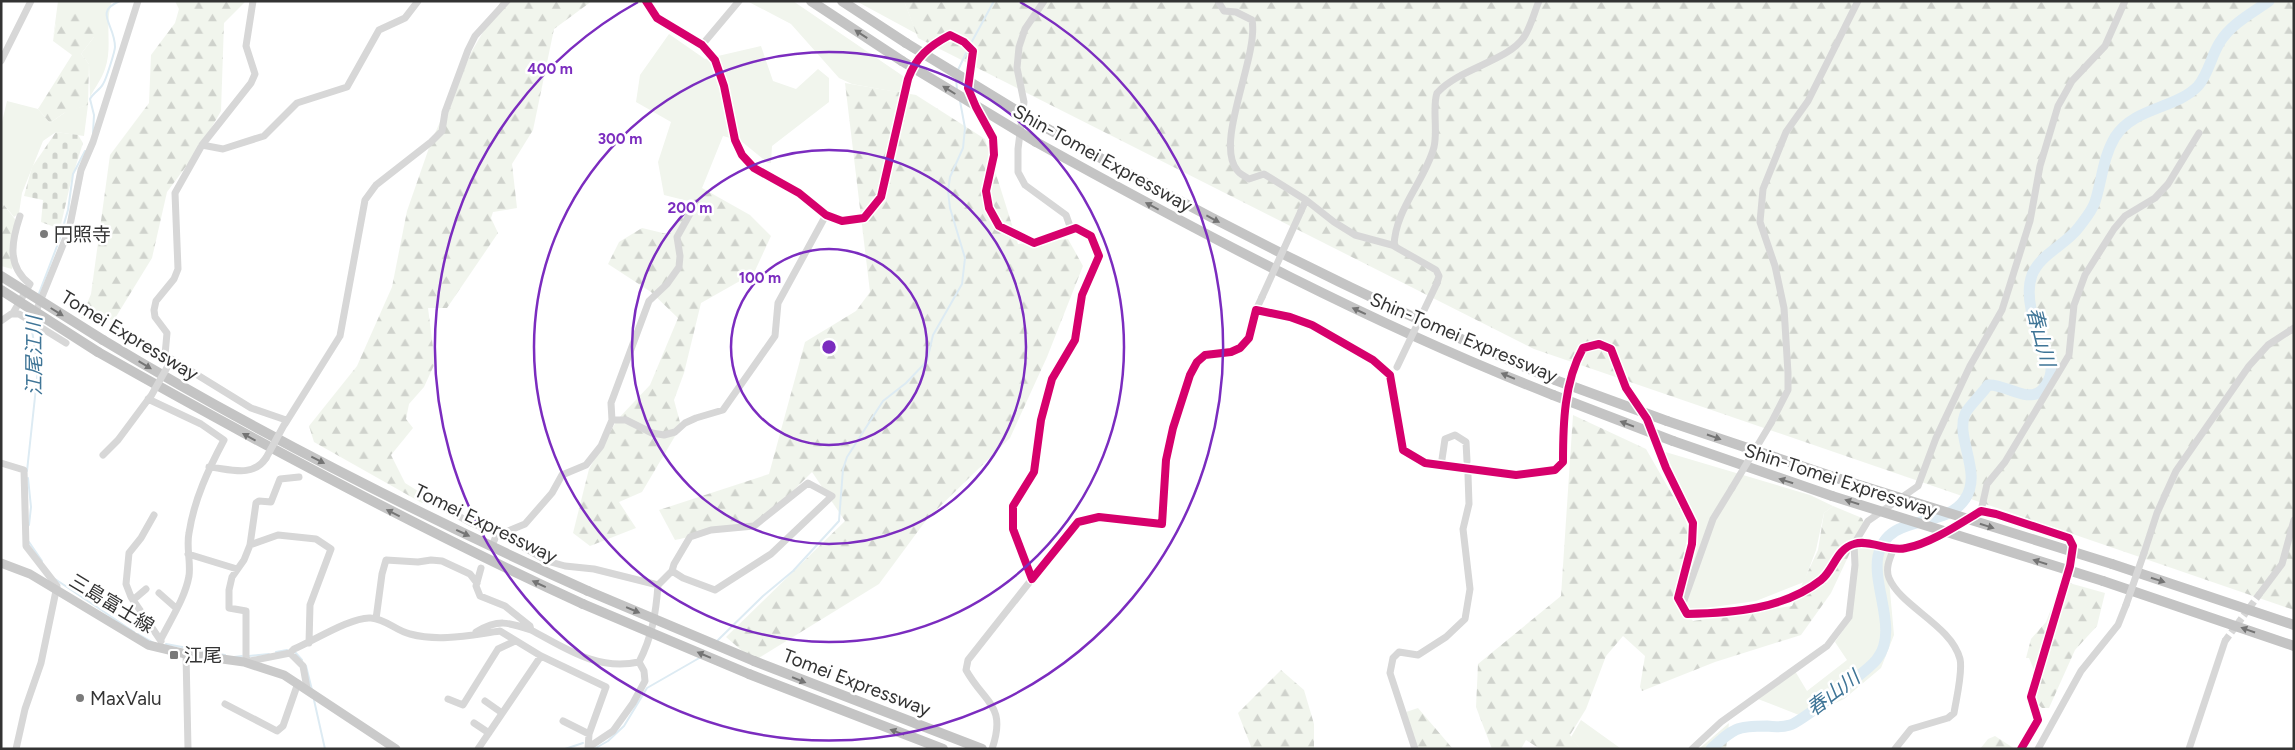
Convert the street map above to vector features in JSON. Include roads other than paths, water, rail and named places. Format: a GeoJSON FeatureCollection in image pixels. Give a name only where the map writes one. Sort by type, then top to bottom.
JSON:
{"type":"FeatureCollection","features":[{"type":"Feature","properties":{"kind":"highway","name":"Shin-Tomei Expressway"},"geometry":{"type":"LineString","coordinates":[[811,1],[902,61],[1036,142],[1287,278],[1440,347],[1553,395],[1673,441],[1832,496],[2103,581],[2294,646]]}},
{"type":"Feature","properties":{"kind":"highway","name":"Shin-Tomei Expressway"},"geometry":{"type":"LineString","coordinates":[[842,1],[906,43],[1032,120],[1140,181],[1262,245],[1376,301],[1555,380],[1668,421],[1840,479],[2112,564],[2294,625]]}},
{"type":"Feature","properties":{"kind":"highway","name":"Tomei Expressway"},"geometry":{"type":"LineString","coordinates":[[1,276],[168,379],[294,448],[448,525],[588,591],[754,661],[982,749]]}},
{"type":"Feature","properties":{"kind":"highway","name":"Tomei Expressway"},"geometry":{"type":"LineString","coordinates":[[1,290],[98,352],[293,462],[434,534],[583,604],[749,674],[943,749]]}},
{"type":"Feature","properties":{"kind":"main road","name":"三島富士線"},"geometry":{"type":"LineString","coordinates":[[1,562],[30,574],[148,645],[186,654],[245,662],[273,670],[307,688],[396,749]]}},
{"type":"Feature","properties":{"kind":"street"},"geometry":{"type":"LineString","coordinates":[[1,61],[31,1]]}},
{"type":"Feature","properties":{"kind":"street"},"geometry":{"type":"LineString","coordinates":[[30,318],[37,309],[69,230],[81,170],[93,142],[138,1]]}},
{"type":"Feature","properties":{"kind":"street"},"geometry":{"type":"LineString","coordinates":[[253,1],[246,46],[255,74],[251,84],[202,145],[176,193],[178,269],[174,279],[156,301],[154,310],[155,317],[167,333],[165,355],[171,362],[251,408],[285,423]]}},
{"type":"Feature","properties":{"kind":"street"},"geometry":{"type":"LineString","coordinates":[[202,145],[223,149],[264,136],[298,104],[347,87],[379,30],[406,18],[418,1]]}},
{"type":"Feature","properties":{"kind":"street"},"geometry":{"type":"LineString","coordinates":[[209,468],[248,471],[257,469],[266,458],[285,423],[340,336],[365,200],[376,185],[431,142],[442,131],[446,112],[468,50],[475,36],[506,1]]}},
{"type":"Feature","properties":{"kind":"street"},"geometry":{"type":"LineString","coordinates":[[646,1],[657,18],[702,45],[715,60],[724,86],[735,140],[742,155],[754,168],[799,193],[826,215],[842,221],[864,218],[881,197],[908,79],[914,63],[937,42],[950,35],[964,42],[973,51],[968,88],[993,138],[994,155],[986,191],[989,208],[999,226],[1034,243],[1076,228],[1091,236],[1099,256],[1082,295],[1075,340],[1052,379],[1041,420],[1034,472],[1013,506],[1013,529],[1032,579]]}},
{"type":"Feature","properties":{"kind":"street"},"geometry":{"type":"LineString","coordinates":[[702,45],[739,1]]}},
{"type":"Feature","properties":{"kind":"street"},"geometry":{"type":"LineString","coordinates":[[1044,1],[1025,30],[1019,47],[1016,68],[1024,102],[1018,149],[1018,172],[1025,185],[1066,215],[1071,229]]}},
{"type":"Feature","properties":{"kind":"street"},"geometry":{"type":"LineString","coordinates":[[1218,1],[1224,11],[1236,12],[1252,20],[1254,32],[1239,93],[1232,135],[1230,156],[1238,172],[1249,179],[1264,174],[1306,200],[1334,222],[1355,235],[1394,246],[1436,270],[1439,276],[1397,367],[1390,375]]}},
{"type":"Feature","properties":{"kind":"street"},"geometry":{"type":"LineString","coordinates":[[1394,246],[1398,221],[1433,148],[1437,129],[1437,93],[1456,76],[1514,47],[1523,38],[1539,1]]}},
{"type":"Feature","properties":{"kind":"street"},"geometry":{"type":"LineString","coordinates":[[1682,606],[1713,519],[1771,423],[1788,390],[1784,308],[1775,266],[1760,222],[1763,188],[1786,132],[1808,101],[1858,1]]}},
{"type":"Feature","properties":{"kind":"street"},"geometry":{"type":"LineString","coordinates":[[1692,749],[1721,722],[1815,656],[1835,637],[1849,617],[1855,565],[1854,544],[1868,521],[1918,486],[1936,438],[1970,366],[2002,310],[2030,221],[2040,166],[2058,106],[2072,81],[2105,46],[2124,1]]}},
{"type":"Feature","properties":{"kind":"street"},"geometry":{"type":"LineString","coordinates":[[1256,310],[1290,317],[1318,328],[1373,360],[1390,375],[1402,450],[1425,463],[1516,475],[1555,470],[1563,462],[1563,425],[1576,361],[1583,348],[1599,344],[1606,346],[1611,350],[1626,388],[1647,418],[1666,468],[1693,523],[1692,544],[1678,598],[1687,614],[1721,614],[1774,603],[1803,592],[1824,578],[1840,552],[1854,544],[1861,543],[1907,548],[1958,527],[1981,511],[1987,484],[2005,462],[2069,356],[2074,305],[2085,275],[2114,228],[2125,216],[2154,198],[2168,184],[2199,133]]}},
{"type":"Feature","properties":{"kind":"street"},"geometry":{"type":"LineString","coordinates":[[992,749],[998,720],[990,703],[966,670],[968,660],[1078,522],[1099,517],[1162,524],[1166,460],[1173,428],[1190,375],[1197,362],[1205,355],[1231,352],[1240,348],[1249,338],[1256,310],[1306,200]]}},
{"type":"Feature","properties":{"kind":"street"},"geometry":{"type":"LineString","coordinates":[[494,541],[501,534],[525,524],[552,492],[562,475],[586,465],[601,446],[612,420],[611,404],[649,301],[667,284],[679,267],[680,256],[677,237],[696,203]]}},
{"type":"Feature","properties":{"kind":"street"},"geometry":{"type":"LineString","coordinates":[[612,420],[626,420],[652,433],[664,435],[674,432],[685,423],[696,418],[723,410],[775,336],[778,303],[826,215]]}},
{"type":"Feature","properties":{"kind":"street"},"geometry":{"type":"LineString","coordinates":[[1,321],[13,313],[30,284],[16,267],[12,257],[15,232],[20,216]]}},
{"type":"Feature","properties":{"kind":"street"},"geometry":{"type":"LineString","coordinates":[[13,313],[30,318],[66,343]]}},
{"type":"Feature","properties":{"kind":"street"},"geometry":{"type":"LineString","coordinates":[[2038,749],[2081,671],[2118,626],[2157,513],[2176,471],[2249,366],[2268,345],[2294,328]]}},
{"type":"Feature","properties":{"kind":"street"},"geometry":{"type":"LineString","coordinates":[[103,455],[118,440],[150,398],[171,362]]}},
{"type":"Feature","properties":{"kind":"street"},"geometry":{"type":"LineString","coordinates":[[150,398],[201,424],[224,440],[209,468],[197,499],[188,535],[189,575],[161,639]]}},
{"type":"Feature","properties":{"kind":"street"},"geometry":{"type":"LineString","coordinates":[[1441,466],[1445,440],[1455,435],[1466,442],[1467,461]]}},
{"type":"Feature","properties":{"kind":"street"},"geometry":{"type":"LineString","coordinates":[[1,462],[24,470],[26,546],[58,586],[41,663],[25,709],[16,749]]}},
{"type":"Feature","properties":{"kind":"street"},"geometry":{"type":"LineString","coordinates":[[1415,749],[1394,689],[1390,673],[1391,666],[1393,658],[1399,652],[1418,655],[1446,637],[1465,619],[1470,588],[1464,529],[1469,504],[1468,475]]}},
{"type":"Feature","properties":{"kind":"street"},"geometry":{"type":"LineString","coordinates":[[299,477],[280,479],[271,502],[259,500],[256,503],[250,545],[244,560],[236,569],[228,590],[229,608],[246,611],[245,662],[290,653],[334,631],[345,623],[371,618],[391,624],[408,634],[424,637],[459,637],[500,631],[541,656],[606,687],[589,734],[589,748]]}},
{"type":"Feature","properties":{"kind":"street"},"geometry":{"type":"LineString","coordinates":[[474,634],[476,631],[494,624],[506,622],[531,630],[599,663],[628,664],[638,662],[649,642],[656,612],[658,585],[672,571],[674,564],[690,537],[710,530],[754,526],[808,483],[832,496],[771,554],[715,590],[683,578],[672,571]]}},
{"type":"Feature","properties":{"kind":"street"},"geometry":{"type":"LineString","coordinates":[[444,508],[471,523],[501,534],[547,561],[565,566],[594,568],[658,585]]}},
{"type":"Feature","properties":{"kind":"street"},"geometry":{"type":"LineString","coordinates":[[1981,511],[1996,514],[2069,538],[2072,541],[2068,575],[2031,697],[2038,720],[2021,749]]}},
{"type":"Feature","properties":{"kind":"street"},"geometry":{"type":"LineString","coordinates":[[154,514],[141,538],[129,553],[126,584],[133,600],[161,639],[162,649]]}},
{"type":"Feature","properties":{"kind":"street"},"geometry":{"type":"LineString","coordinates":[[2261,592],[2282,564],[2294,520]]}},
{"type":"Feature","properties":{"kind":"street"},"geometry":{"type":"LineString","coordinates":[[250,545],[278,535],[316,539],[331,549],[310,605],[309,643]]}},
{"type":"Feature","properties":{"kind":"street"},"geometry":{"type":"LineString","coordinates":[[1894,548],[1888,569],[1889,578],[1896,590],[1941,630],[1957,650],[1961,662],[1954,713],[1948,718],[1911,729],[1895,749]]}},
{"type":"Feature","properties":{"kind":"street"},"geometry":{"type":"LineString","coordinates":[[188,554],[236,569]]}},
{"type":"Feature","properties":{"kind":"street"},"geometry":{"type":"LineString","coordinates":[[376,620],[382,574],[386,560],[442,561],[470,574],[477,583],[480,596],[505,606],[530,626],[531,630]]}},
{"type":"Feature","properties":{"kind":"street"},"geometry":{"type":"LineString","coordinates":[[477,583],[481,568]]}},
{"type":"Feature","properties":{"kind":"street"},"geometry":{"type":"LineString","coordinates":[[133,600],[146,589]]}},
{"type":"Feature","properties":{"kind":"street"},"geometry":{"type":"LineString","coordinates":[[159,593],[176,608]]}},
{"type":"Feature","properties":{"kind":"street"},"geometry":{"type":"LineString","coordinates":[[448,699],[463,705],[498,649],[515,641]]}},
{"type":"Feature","properties":{"kind":"street"},"geometry":{"type":"LineString","coordinates":[[2189,749],[2225,641]]}},
{"type":"Feature","properties":{"kind":"street"},"geometry":{"type":"LineString","coordinates":[[290,653],[303,666],[307,688]]}},
{"type":"Feature","properties":{"kind":"street"},"geometry":{"type":"LineString","coordinates":[[186,654],[188,749]]}},
{"type":"Feature","properties":{"kind":"street"},"geometry":{"type":"LineString","coordinates":[[478,749],[541,656]]}},
{"type":"Feature","properties":{"kind":"street"},"geometry":{"type":"LineString","coordinates":[[589,748],[613,731],[645,681],[644,671],[638,662]]}},
{"type":"Feature","properties":{"kind":"street"},"geometry":{"type":"LineString","coordinates":[[225,704],[277,730],[284,726],[298,683]]}},
{"type":"Feature","properties":{"kind":"street"},"geometry":{"type":"LineString","coordinates":[[485,701],[502,713]]}},
{"type":"Feature","properties":{"kind":"street"},"geometry":{"type":"LineString","coordinates":[[563,720],[589,734]]}},
{"type":"Feature","properties":{"kind":"street"},"geometry":{"type":"LineString","coordinates":[[474,723],[489,733]]}},
{"type":"Feature","properties":{"kind":"waterway","name":"江尾江川"},"geometry":{"type":"LineString","coordinates":[[93,133],[94,115],[90,99],[102,86],[115,47],[107,14],[112,5],[120,1]]}},
{"type":"Feature","properties":{"kind":"waterway"},"geometry":{"type":"LineString","coordinates":[[970,45],[994,1]]}},
{"type":"Feature","properties":{"kind":"waterway","name":"春山川"},"geometry":{"type":"LineString","coordinates":[[1711,749],[1731,732],[1742,728],[1781,726],[1796,722],[1820,706],[1877,659],[1883,648],[1886,636],[1884,609],[1877,568],[1878,556],[1884,542],[1893,533],[1904,527],[1944,515],[1956,509],[1965,499],[1970,489],[1971,478],[1963,434],[1963,423],[1965,414],[1988,385],[2023,394],[2036,394],[2042,390],[2051,374],[2050,363],[2031,311],[2030,283],[2036,268],[2047,255],[2074,233],[2090,212],[2095,202],[2108,152],[2115,137],[2123,127],[2144,114],[2189,94],[2205,76],[2217,47],[2230,30],[2242,19],[2269,1]]}},
{"type":"Feature","properties":{"kind":"waterway"},"geometry":{"type":"LineString","coordinates":[[958,70],[968,49]]}},
{"type":"Feature","properties":{"kind":"waterway"},"geometry":{"type":"LineString","coordinates":[[956,79],[957,89]]}},
{"type":"Feature","properties":{"kind":"waterway"},"geometry":{"type":"LineString","coordinates":[[717,641],[763,596],[793,571],[839,521],[843,469],[847,457],[883,401],[906,383],[927,361],[933,335],[962,284],[965,258],[950,208],[948,191],[950,177],[963,148],[965,128],[960,101]]}},
{"type":"Feature","properties":{"kind":"waterway","name":"江尾江川"},"geometry":{"type":"LineString","coordinates":[[38,296],[59,241],[68,210],[73,174],[85,151]]}},
{"type":"Feature","properties":{"kind":"waterway","name":"江尾江川"},"geometry":{"type":"LineString","coordinates":[[27,471],[38,369],[31,324]]}},
{"type":"Feature","properties":{"kind":"waterway","name":"江尾江川"},"geometry":{"type":"LineString","coordinates":[[28,478],[31,507],[29,525]]}},
{"type":"Feature","properties":{"kind":"waterway","name":"江尾江川"},"geometry":{"type":"LineString","coordinates":[[29,542],[42,561]]}},
{"type":"Feature","properties":{"kind":"waterway","name":"江尾江川"},"geometry":{"type":"LineString","coordinates":[[55,579],[134,632]]}},
{"type":"Feature","properties":{"kind":"waterway","name":"江尾江川"},"geometry":{"type":"LineString","coordinates":[[138,634],[154,643]]}},
{"type":"Feature","properties":{"kind":"waterway","name":"江尾江川"},"geometry":{"type":"LineString","coordinates":[[166,644],[225,655]]}},
{"type":"Feature","properties":{"kind":"waterway","name":"江尾江川"},"geometry":{"type":"LineString","coordinates":[[276,652],[287,650]]}},
{"type":"Feature","properties":{"kind":"waterway","name":"江尾江川"},"geometry":{"type":"LineString","coordinates":[[295,652],[302,660]]}},
{"type":"Feature","properties":{"kind":"waterway","name":"江尾江川"},"geometry":{"type":"LineString","coordinates":[[249,656],[269,654]]}},
{"type":"Feature","properties":{"kind":"waterway","name":"江尾江川"},"geometry":{"type":"LineString","coordinates":[[234,657],[242,656]]}},
{"type":"Feature","properties":{"kind":"waterway"},"geometry":{"type":"LineString","coordinates":[[594,749],[608,741],[624,726],[647,688],[701,657]]}},
{"type":"Feature","properties":{"kind":"waterway","name":"江尾江川"},"geometry":{"type":"LineString","coordinates":[[306,666],[312,690]]}},
{"type":"Feature","properties":{"kind":"waterway","name":"江尾江川"},"geometry":{"type":"LineString","coordinates":[[314,700],[325,749]]}},
{"type":"Feature","properties":{"kind":"waterway"},"geometry":{"type":"LineString","coordinates":[[565,749],[583,743]]}},
{"type":"Feature","properties":{"kind":"tunnel"},"geometry":{"type":"LineString","coordinates":[[2225,641],[2261,592]]}},
{"type":"Feature","properties":{"kind":"place","name":"円照寺"},"geometry":{"type":"Point","coordinates":[44,234]}},
{"type":"Feature","properties":{"kind":"place","name":"江尾"},"geometry":{"type":"Point","coordinates":[174,655]}},
{"type":"Feature","properties":{"kind":"place","name":"MaxValu"},"geometry":{"type":"Point","coordinates":[80,698]}}]}
